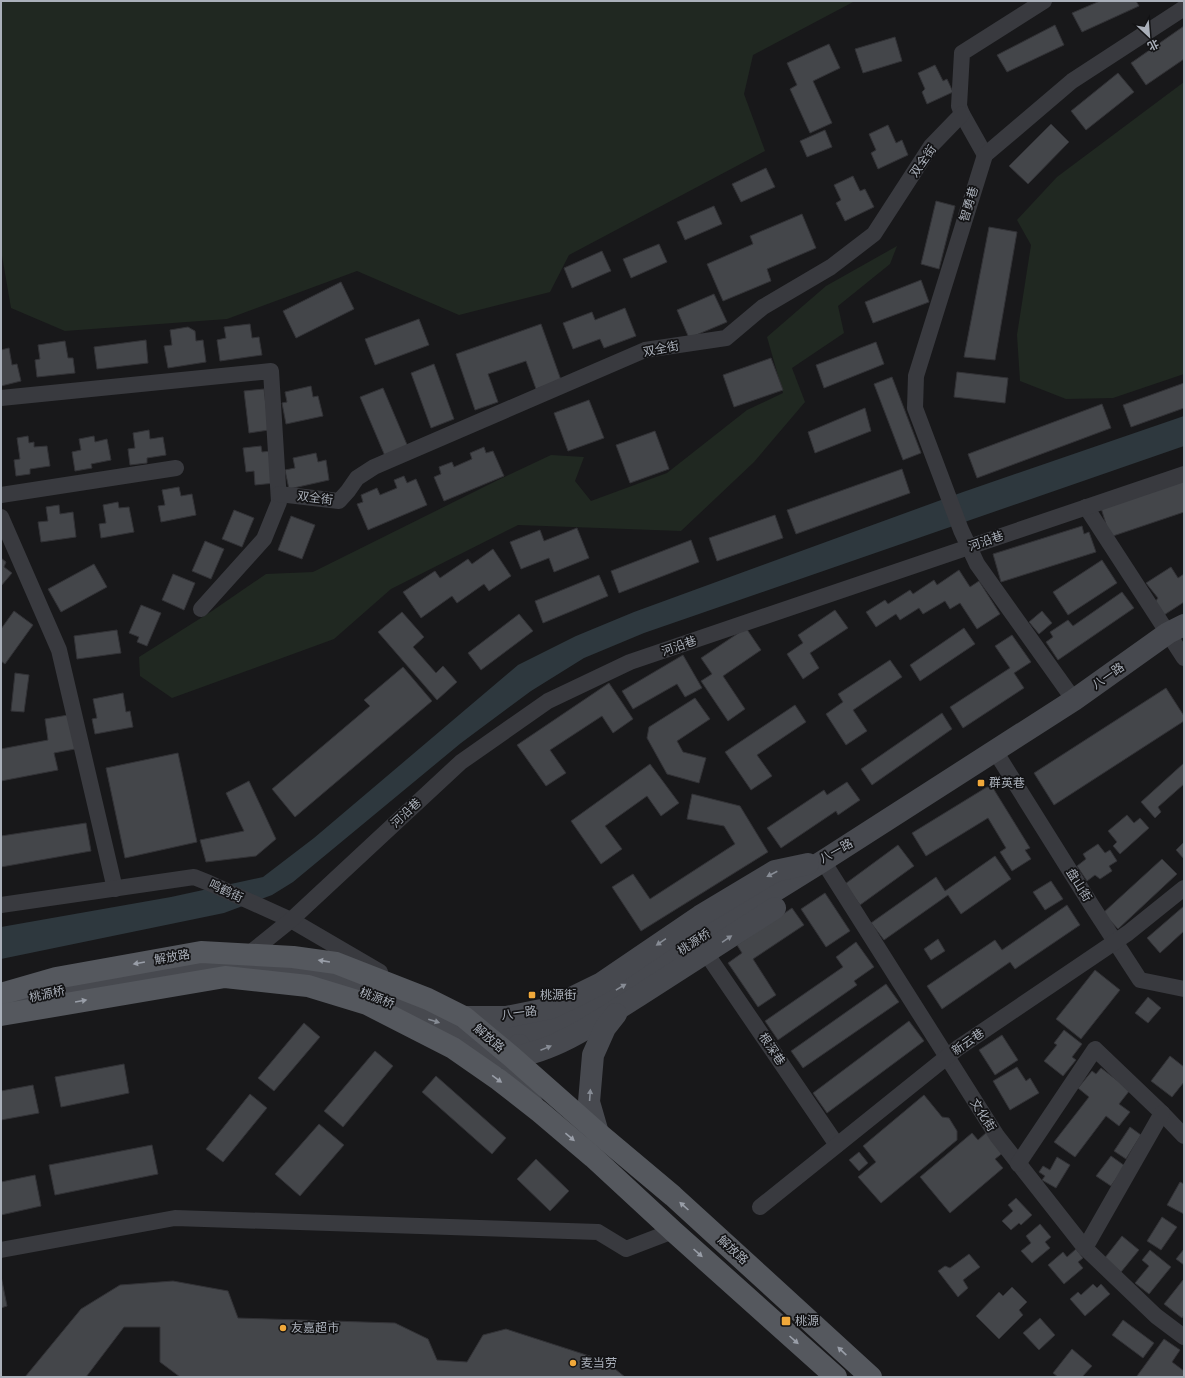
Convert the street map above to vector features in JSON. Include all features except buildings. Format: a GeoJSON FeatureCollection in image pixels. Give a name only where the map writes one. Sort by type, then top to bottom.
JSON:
{"type":"FeatureCollection","features":[{"type":"Feature","properties":{"kind":"main road","name":"八一路"},"geometry":{"type":"LineString","coordinates":[[464,1016],[506,1017],[551,1008],[600,984],[700,916],[775,871],[823,861],[1074,700],[1176,629]]}},
{"type":"Feature","properties":{"kind":"main road","name":"桃源桥"},"geometry":{"type":"LineString","coordinates":[[1,1004],[69,989],[175,972],[243,967],[296,972],[338,983],[389,1002],[427,1019],[472,1033],[513,1036],[539,1031],[570,1018],[662,963],[823,861]]}},
{"type":"Feature","properties":{"kind":"main road"},"geometry":{"type":"LineString","coordinates":[[453,1048],[482,1055],[512,1057],[532,1053],[590,1028],[791,897],[823,861]]}},
{"type":"Feature","properties":{"kind":"main road","name":"解放路"},"geometry":{"type":"LineString","coordinates":[[1,994],[56,978],[201,952],[293,957],[336,963],[428,1000],[464,1016],[598,1133],[673,1196],[871,1377]]}},
{"type":"Feature","properties":{"kind":"main road"},"geometry":{"type":"LineString","coordinates":[[1,1015],[225,977],[308,986],[367,1004],[453,1048],[499,1080],[540,1112],[593,1157],[836,1377]]}},
{"type":"Feature","properties":{"kind":"main road"},"geometry":{"type":"LineString","coordinates":[[540,1112],[523,1093],[519,1086],[514,1072],[512,1057],[516,1048],[600,984]]}},
{"type":"Feature","properties":{"kind":"main road"},"geometry":{"type":"LineString","coordinates":[[598,1133],[589,1102],[593,1056],[605,1028],[623,1006]]}},
{"type":"Feature","properties":{"kind":"street"},"geometry":{"type":"LineString","coordinates":[[1044,1],[962,53],[959,106],[985,156],[1072,81],[1184,8]]}},
{"type":"Feature","properties":{"kind":"street","name":"双全街"},"geometry":{"type":"LineString","coordinates":[[279,494],[339,501],[357,478],[374,467],[645,350],[726,338],[763,307],[831,267],[874,234],[931,146],[962,114]]}},
{"type":"Feature","properties":{"kind":"street","name":"智勇巷"},"geometry":{"type":"LineString","coordinates":[[985,156],[916,376],[915,408],[961,530],[977,564],[1074,700]]}},
{"type":"Feature","properties":{"kind":"street"},"geometry":{"type":"LineString","coordinates":[[1,398],[271,371],[279,502],[264,539],[201,609]]}},
{"type":"Feature","properties":{"kind":"street"},"geometry":{"type":"LineString","coordinates":[[1,495],[176,468]]}},
{"type":"Feature","properties":{"kind":"street","name":"河沿巷"},"geometry":{"type":"LineString","coordinates":[[250,954],[290,920],[461,762],[548,702],[630,662],[1184,474]]}},
{"type":"Feature","properties":{"kind":"street"},"geometry":{"type":"LineString","coordinates":[[1086,507],[1176,629],[1184,658]]}},
{"type":"Feature","properties":{"kind":"street"},"geometry":{"type":"LineString","coordinates":[[1,517],[59,650],[115,889]]}},
{"type":"Feature","properties":{"kind":"street","name":"盘山街"},"geometry":{"type":"LineString","coordinates":[[995,751],[1140,980],[1184,989]]}},
{"type":"Feature","properties":{"kind":"street","name":"文化街"},"geometry":{"type":"LineString","coordinates":[[823,861],[946,1058],[997,1136],[1018,1164],[1085,1248],[1156,1316],[1183,1334]]}},
{"type":"Feature","properties":{"kind":"street","name":"鸣鹤街"},"geometry":{"type":"LineString","coordinates":[[1,905],[194,877],[290,920],[428,1000]]}},
{"type":"Feature","properties":{"kind":"street","name":"新云巷"},"geometry":{"type":"LineString","coordinates":[[760,1207],[946,1058],[1115,942],[1184,888]]}},
{"type":"Feature","properties":{"kind":"street","name":"根深巷"},"geometry":{"type":"LineString","coordinates":[[706,953],[838,1145]]}},
{"type":"Feature","properties":{"kind":"street"},"geometry":{"type":"LineString","coordinates":[[1018,1164],[1095,1049],[1184,1136]]}},
{"type":"Feature","properties":{"kind":"street"},"geometry":{"type":"LineString","coordinates":[[1085,1248],[1162,1113]]}},
{"type":"Feature","properties":{"kind":"street"},"geometry":{"type":"LineString","coordinates":[[1,1250],[175,1218],[598,1232],[626,1250],[674,1231]]}},
{"type":"Feature","properties":{"kind":"shaded area"},"geometry":{"type":"Polygon","coordinates":[[[1,1],[855,1],[753,55],[744,94],[765,151],[569,255],[550,292],[459,315],[357,271],[227,319],[65,331],[11,308],[1,250],[1,1]]]}},
{"type":"Feature","properties":{"kind":"shaded area"},"geometry":{"type":"Polygon","coordinates":[[[1184,82],[1184,374],[1113,398],[1066,399],[1020,381],[1017,335],[1031,245],[1017,220],[1057,177],[1184,82]]]}},
{"type":"Feature","properties":{"kind":"shaded area"},"geometry":{"type":"Polygon","coordinates":[[[897,246],[890,264],[838,306],[844,333],[792,368],[805,402],[754,462],[681,531],[518,525],[391,589],[334,639],[172,698],[140,676],[139,657],[212,611],[266,574],[313,572],[551,455],[584,457],[575,481],[591,501],[667,473],[747,410],[783,393],[767,337],[826,286],[897,246]]]}},
{"type":"Feature","properties":{"kind":"shaded area"},"geometry":{"type":"Polygon","coordinates":[[[1184,416],[1184,446],[644,633],[584,658],[531,691],[461,743],[293,882],[272,895],[224,913],[1,959],[1,927],[171,897],[263,877],[314,838],[518,665],[576,636],[634,612],[963,492],[1184,416]]]}},
{"type":"Feature","properties":{"kind":"place","name":"群英巷"},"geometry":{"type":"Point","coordinates":[981,783]}},
{"type":"Feature","properties":{"kind":"place","name":"桃源街"},"geometry":{"type":"Point","coordinates":[532,995]}},
{"type":"Feature","properties":{"kind":"place","name":"桃源"},"geometry":{"type":"Point","coordinates":[786,1321]}},
{"type":"Feature","properties":{"kind":"place","name":"友嘉超市"},"geometry":{"type":"Point","coordinates":[283,1328]}},
{"type":"Feature","properties":{"kind":"place","name":"麦当劳"},"geometry":{"type":"Point","coordinates":[573,1363]}}]}
